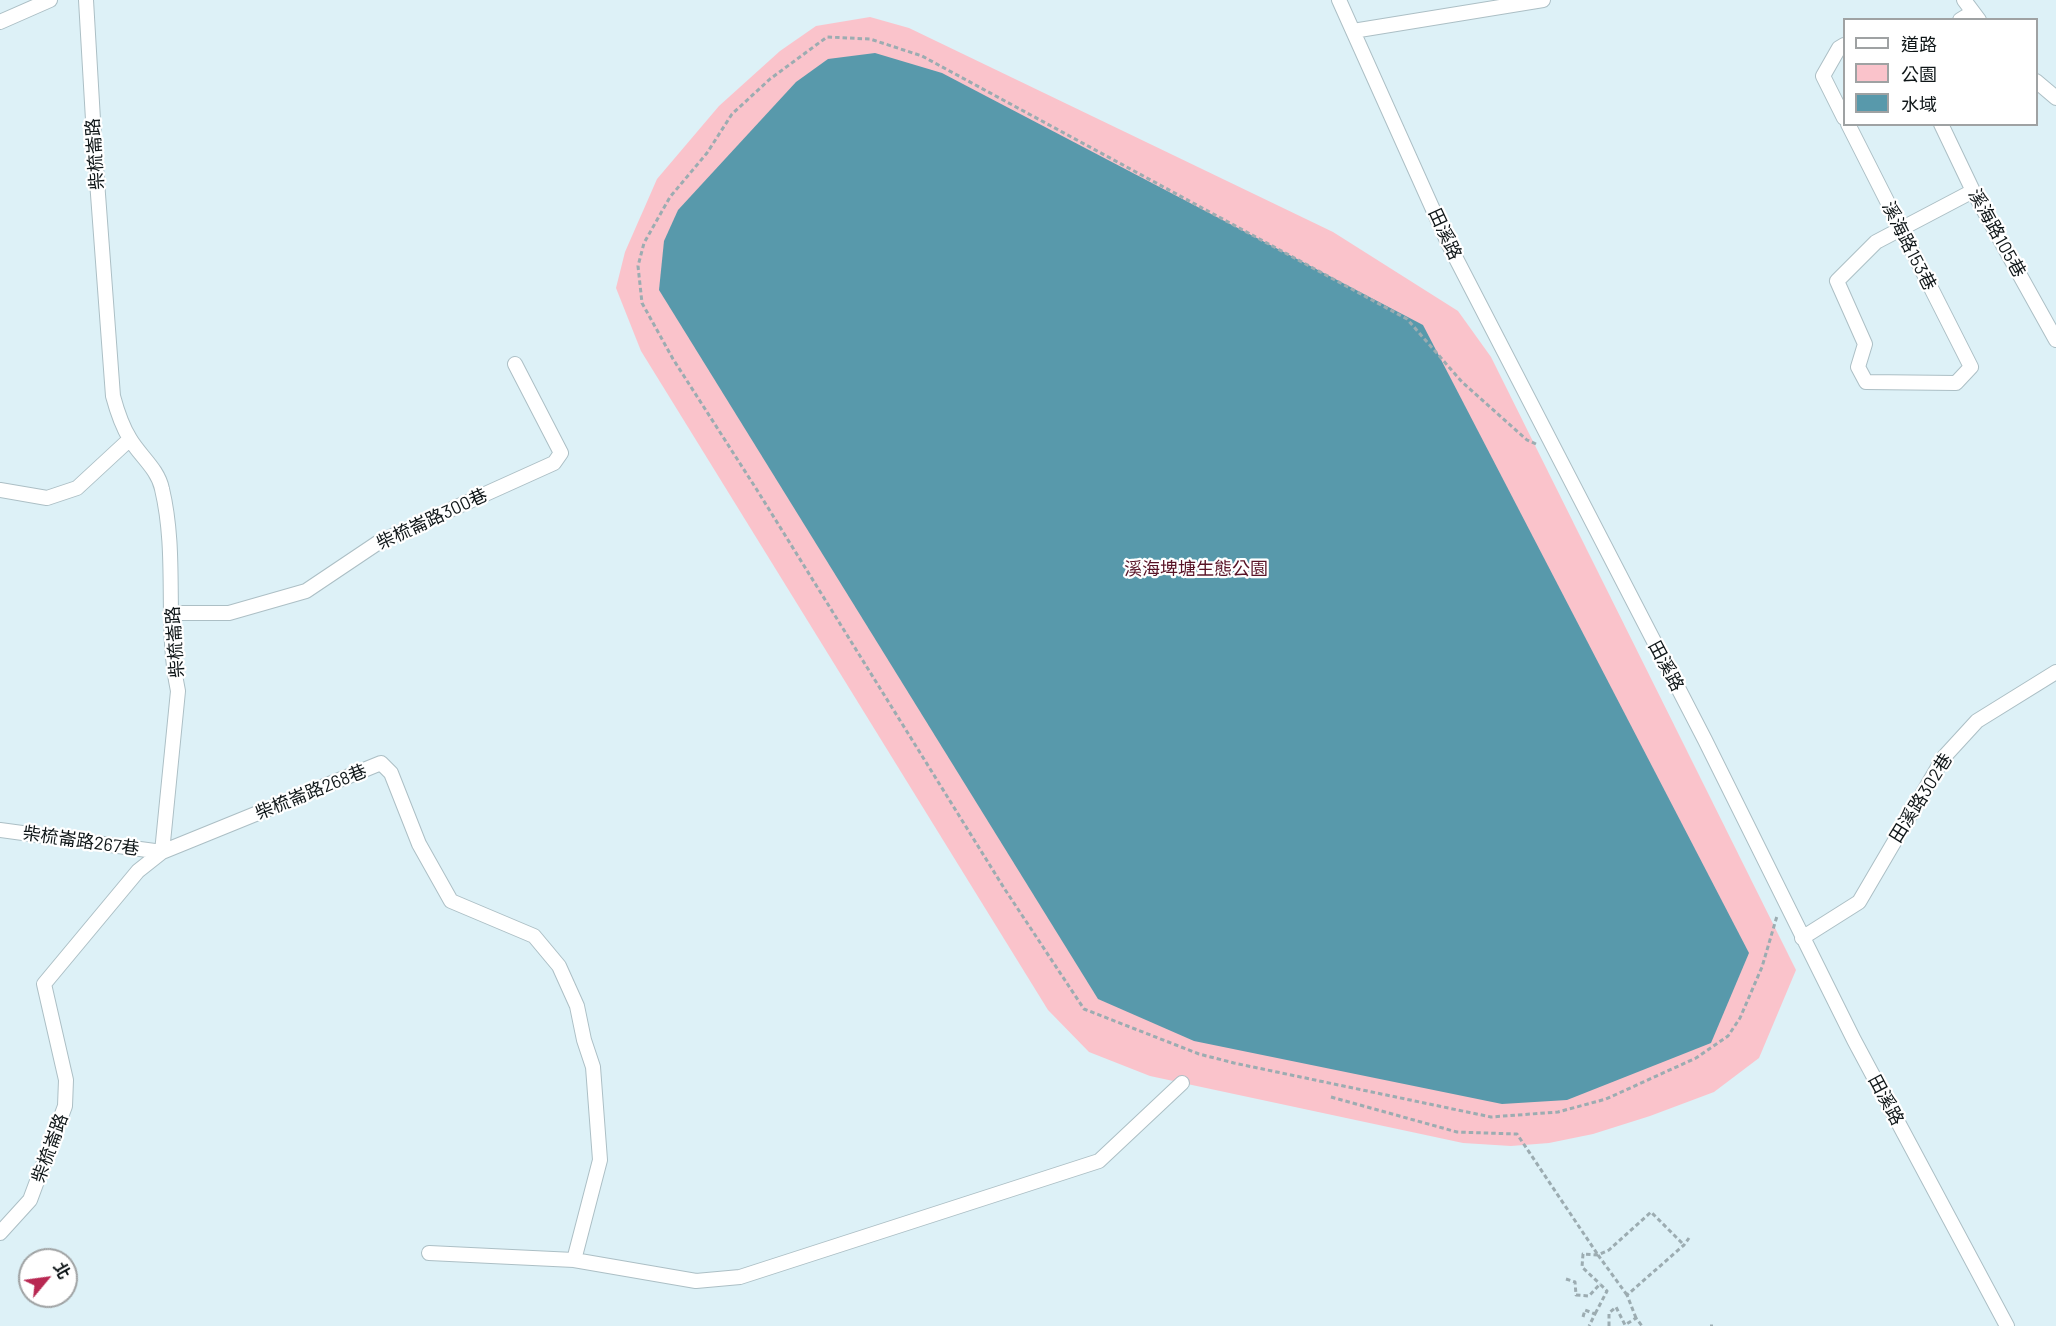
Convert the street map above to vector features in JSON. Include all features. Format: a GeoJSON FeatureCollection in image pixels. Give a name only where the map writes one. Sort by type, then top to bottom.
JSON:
{"type":"FeatureCollection","features":[{"type":"Feature","properties":{"kind":"street"},"geometry":{"type":"LineString","coordinates":[[0,22],[50,0]]}},
{"type":"Feature","properties":{"kind":"street","name":"柴梳崙路"},"geometry":{"type":"LineString","coordinates":[[0,1233],[30,1200],[65,1106],[66,1080],[44,984],[138,871],[162,852],[178,691],[173,667],[171,535],[162,485],[150,463],[130,439],[113,396],[94,154],[86,0]]}},
{"type":"Feature","properties":{"kind":"street","name":"田溪路"},"geometry":{"type":"LineString","coordinates":[[1339,0],[1448,243],[1705,740],[1854,1040],[2007,1326]]}},
{"type":"Feature","properties":{"kind":"street"},"geometry":{"type":"LineString","coordinates":[[1353,31],[1544,0]]}},
{"type":"Feature","properties":{"kind":"street"},"geometry":{"type":"LineString","coordinates":[[1964,0],[1976,16]]}},
{"type":"Feature","properties":{"kind":"street"},"geometry":{"type":"LineString","coordinates":[[1843,46],[1839,48],[1823,76],[1843,114]]}},
{"type":"Feature","properties":{"kind":"street"},"geometry":{"type":"LineString","coordinates":[[2038,82],[2056,98]]}},
{"type":"Feature","properties":{"kind":"street","name":"溪海路153巷"},"geometry":{"type":"LineString","coordinates":[[1849,126],[1971,367],[1956,383],[1866,382],[1858,367],[1865,344],[1837,281],[1876,242],[1901,229]]}},
{"type":"Feature","properties":{"kind":"street","name":"溪海路105巷"},"geometry":{"type":"LineString","coordinates":[[1942,126],[1973,191],[2056,340]]}},
{"type":"Feature","properties":{"kind":"street"},"geometry":{"type":"LineString","coordinates":[[1901,229],[1973,191]]}},
{"type":"Feature","properties":{"kind":"street","name":"柴梳崙路300巷"},"geometry":{"type":"LineString","coordinates":[[172,613],[229,613],[306,591],[379,542],[554,463],[561,453],[514,364]]}},
{"type":"Feature","properties":{"kind":"street"},"geometry":{"type":"LineString","coordinates":[[0,490],[47,498],[77,488],[130,439]]}},
{"type":"Feature","properties":{"kind":"street","name":"田溪路302巷"},"geometry":{"type":"LineString","coordinates":[[1802,938],[1859,902],[1944,757],[1977,720],[2056,672]]}},
{"type":"Feature","properties":{"kind":"street","name":"柴梳崙路268巷"},"geometry":{"type":"LineString","coordinates":[[162,852],[381,763],[391,773],[418,844],[451,901],[534,936],[559,966],[577,1006],[584,1040],[593,1067],[600,1160],[574,1260]]}},
{"type":"Feature","properties":{"kind":"street","name":"柴梳崙路267巷"},"geometry":{"type":"LineString","coordinates":[[0,830],[162,852]]}},
{"type":"Feature","properties":{"kind":"street"},"geometry":{"type":"LineString","coordinates":[[429,1253],[574,1260],[696,1281],[740,1277],[1099,1161],[1182,1083]]}},
{"type":"Feature","properties":{"kind":"path"},"geometry":{"type":"LineString","coordinates":[[1554,451],[1527,440],[1470,390],[1407,319],[922,56],[870,39],[827,37],[770,79],[732,114],[707,153],[670,197],[644,243],[638,266],[642,303],[673,359],[764,500],[1004,888],[1084,1009],[1199,1054],[1234,1063],[1491,1117],[1558,1112],[1606,1099],[1696,1058],[1728,1036],[1740,1018],[1762,967],[1778,912],[1786,906]]}},
{"type":"Feature","properties":{"kind":"path"},"geometry":{"type":"LineString","coordinates":[[1331,1097],[1457,1132],[1517,1134],[1627,1295],[1641,1326]]}},
{"type":"Feature","properties":{"kind":"path"},"geometry":{"type":"LineString","coordinates":[[1589,1326],[1607,1291],[1582,1267],[1583,1254],[1599,1255],[1609,1250],[1651,1212],[1684,1245]]}},
{"type":"Feature","properties":{"kind":"path"},"geometry":{"type":"LineString","coordinates":[[1627,1295],[1689,1238]]}},
{"type":"Feature","properties":{"kind":"path"},"geometry":{"type":"LineString","coordinates":[[1566,1279],[1575,1282],[1576,1295],[1589,1296],[1600,1284]]}},
{"type":"Feature","properties":{"kind":"path"},"geometry":{"type":"LineString","coordinates":[[1609,1326],[1609,1313],[1616,1307],[1625,1325],[1636,1318]]}},
{"type":"Feature","properties":{"kind":"path"},"geometry":{"type":"LineString","coordinates":[[1583,1317],[1585,1310],[1595,1314]]}},
{"type":"Feature","properties":{"kind":"green space","name":"溪海埤塘生態公園"},"geometry":{"type":"Polygon","coordinates":[[[870,17],[909,28],[1333,232],[1458,311],[1491,357],[1796,970],[1759,1058],[1714,1092],[1593,1134],[1549,1143],[1511,1146],[1463,1143],[1150,1076],[1089,1052],[1048,1010],[641,351],[616,288],[625,252],[657,179],[719,106],[780,51],[816,26],[870,17]]]}},
{"type":"Feature","properties":{"kind":"water","name":"溪海埤塘生態公園"},"geometry":{"type":"Polygon","coordinates":[[[875,53],[942,73],[1423,325],[1749,953],[1711,1043],[1567,1100],[1502,1104],[1194,1041],[1098,999],[659,290],[664,241],[678,210],[796,82],[828,59],[875,53]]]}}]}
